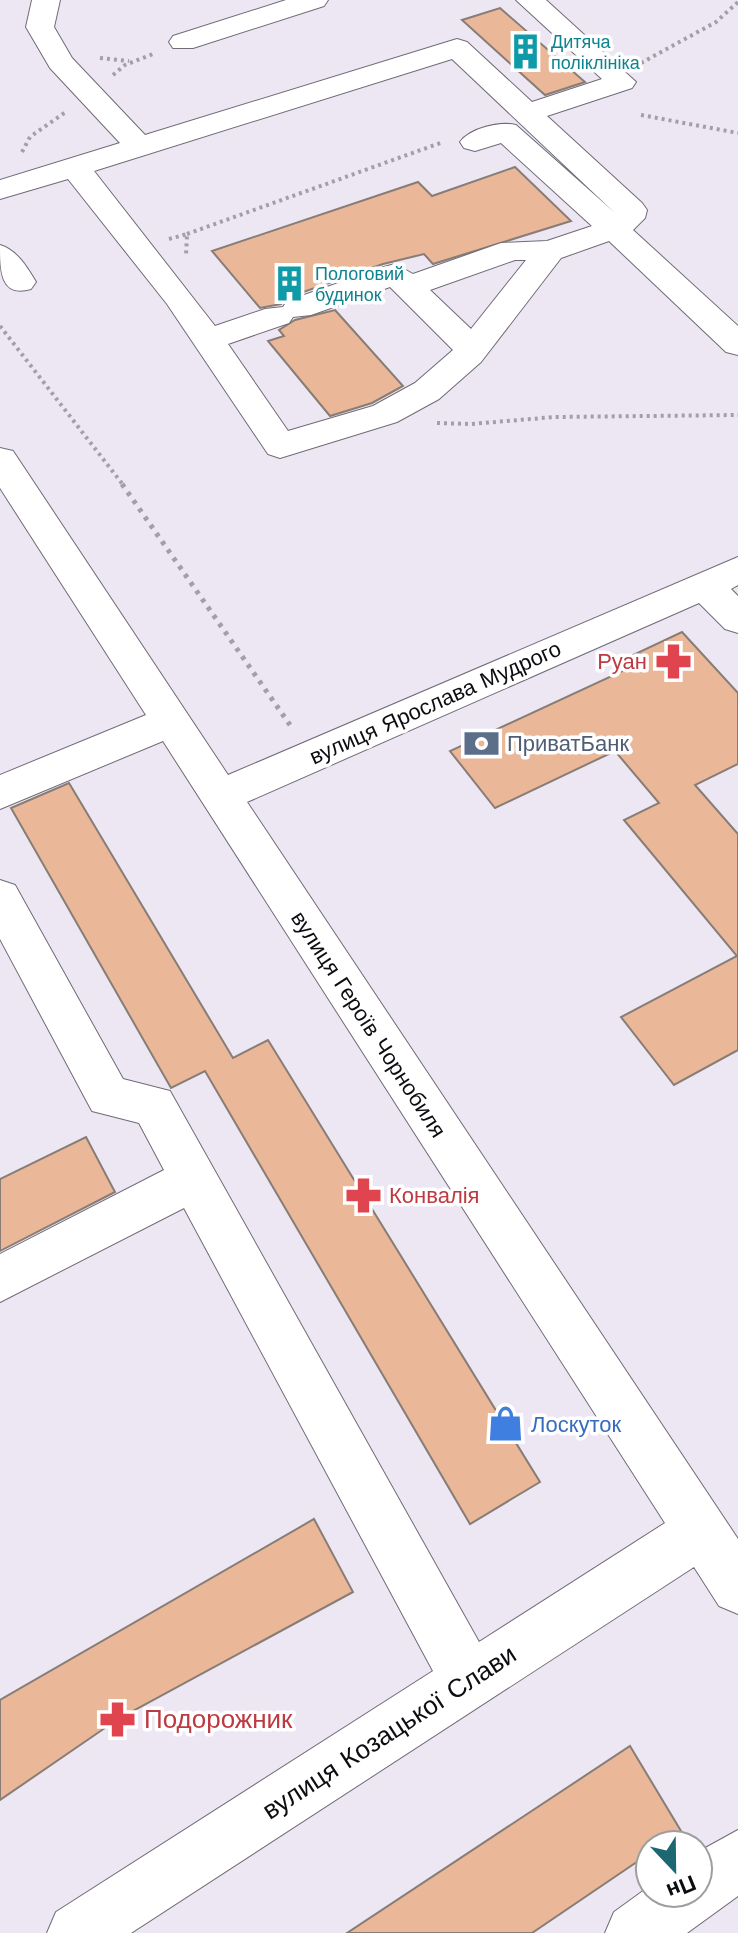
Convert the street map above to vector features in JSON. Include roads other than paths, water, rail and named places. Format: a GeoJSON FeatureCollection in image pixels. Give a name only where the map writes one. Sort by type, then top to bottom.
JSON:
{"type":"FeatureCollection","features":[{"type":"Feature","properties":{"kind":"street"},"geometry":{"type":"LineString","coordinates":[[46,0],[40,27],[60,62],[140,147]]}},
{"type":"Feature","properties":{"kind":"street"},"geometry":{"type":"LineString","coordinates":[[183,42],[314,0]]}},
{"type":"Feature","properties":{"kind":"street"},"geometry":{"type":"LineString","coordinates":[[526,113],[622,82],[530,0]]}},
{"type":"Feature","properties":{"kind":"street"},"geometry":{"type":"LineString","coordinates":[[0,190],[457,48],[631,210],[629,218],[614,229],[550,251],[512,250],[408,287]]}},
{"type":"Feature","properties":{"kind":"street"},"geometry":{"type":"LineString","coordinates":[[464,141],[505,131],[738,344]]}},
{"type":"Feature","properties":{"kind":"street"},"geometry":{"type":"LineString","coordinates":[[75,167],[143,248],[280,446],[385,414],[427,391],[472,350],[550,251]]}},
{"type":"Feature","properties":{"kind":"street"},"geometry":{"type":"LineString","coordinates":[[0,255],[20,282]]}},
{"type":"Feature","properties":{"kind":"street"},"geometry":{"type":"LineString","coordinates":[[207,340],[395,274],[472,350]]}},
{"type":"Feature","properties":{"kind":"street","name":"вулиця Героїв Чорнобиля"},"geometry":{"type":"LineString","coordinates":[[0,460],[738,1587]]}},
{"type":"Feature","properties":{"kind":"street"},"geometry":{"type":"LineString","coordinates":[[721,578],[738,619]]}},
{"type":"Feature","properties":{"kind":"street","name":"вулиця Ярослава Мудрого"},"geometry":{"type":"LineString","coordinates":[[220,796],[721,578]]}},
{"type":"Feature","properties":{"kind":"street"},"geometry":{"type":"LineString","coordinates":[[0,793],[170,721]]}},
{"type":"Feature","properties":{"kind":"street"},"geometry":{"type":"LineString","coordinates":[[0,898],[108,1096],[154,1106],[469,1680]]}},
{"type":"Feature","properties":{"kind":"street"},"geometry":{"type":"LineString","coordinates":[[0,1279],[193,1179]]}},
{"type":"Feature","properties":{"kind":"street","name":"вулиця Козацької Слави"},"geometry":{"type":"LineString","coordinates":[[77,1933],[701,1531]]}},
{"type":"Feature","properties":{"kind":"street"},"geometry":{"type":"LineString","coordinates":[[714,1877],[738,1860]]}},
{"type":"Feature","properties":{"kind":"street"},"geometry":{"type":"LineString","coordinates":[[635,1933],[669,1909]]}},
{"type":"Feature","properties":{"kind":"place","name":"Дитяча поліклініка"},"geometry":{"type":"Point","coordinates":[525,52]}},
{"type":"Feature","properties":{"kind":"place","name":"Пологовий будинок"},"geometry":{"type":"Point","coordinates":[289,284]}},
{"type":"Feature","properties":{"kind":"place","name":"Руан"},"geometry":{"type":"Point","coordinates":[673,661]}},
{"type":"Feature","properties":{"kind":"place","name":"ПриватБанк"},"geometry":{"type":"Point","coordinates":[481,743]}},
{"type":"Feature","properties":{"kind":"place","name":"Конвалія"},"geometry":{"type":"Point","coordinates":[363,1195]}},
{"type":"Feature","properties":{"kind":"place","name":"Лоскуток"},"geometry":{"type":"Point","coordinates":[505,1424]}},
{"type":"Feature","properties":{"kind":"place","name":"Подорожник"},"geometry":{"type":"Point","coordinates":[118,1719]}}]}
